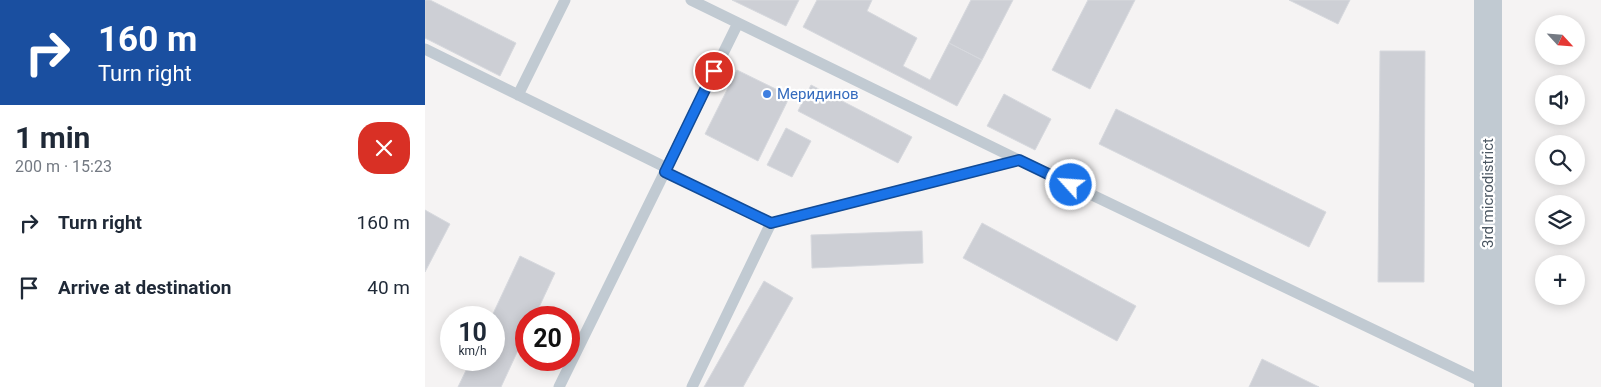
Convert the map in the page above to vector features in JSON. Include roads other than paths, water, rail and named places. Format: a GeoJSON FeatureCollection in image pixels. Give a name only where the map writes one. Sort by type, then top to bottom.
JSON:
{"type":"FeatureCollection","features":[{"type":"Feature","properties":{"kind":"street","name":"3rd microdistrict"},"geometry":{"type":"LineString","coordinates":[[1488,0],[1488,386]]}},
{"type":"Feature","properties":{"kind":"lane"},"geometry":{"type":"LineString","coordinates":[[518,94],[565,0]]}},
{"type":"Feature","properties":{"kind":"lane"},"geometry":{"type":"LineString","coordinates":[[691,0],[1488,386]]}},
{"type":"Feature","properties":{"kind":"lane"},"geometry":{"type":"LineString","coordinates":[[559,387],[738,23]]}},
{"type":"Feature","properties":{"kind":"lane"},"geometry":{"type":"LineString","coordinates":[[425,49],[518,94],[771,223],[1019,160]]}},
{"type":"Feature","properties":{"kind":"lane"},"geometry":{"type":"LineString","coordinates":[[692,387],[771,223]]}},
{"type":"Feature","properties":{"kind":"place","name":"Меридинов"},"geometry":{"type":"Point","coordinates":[767,94]}}]}
